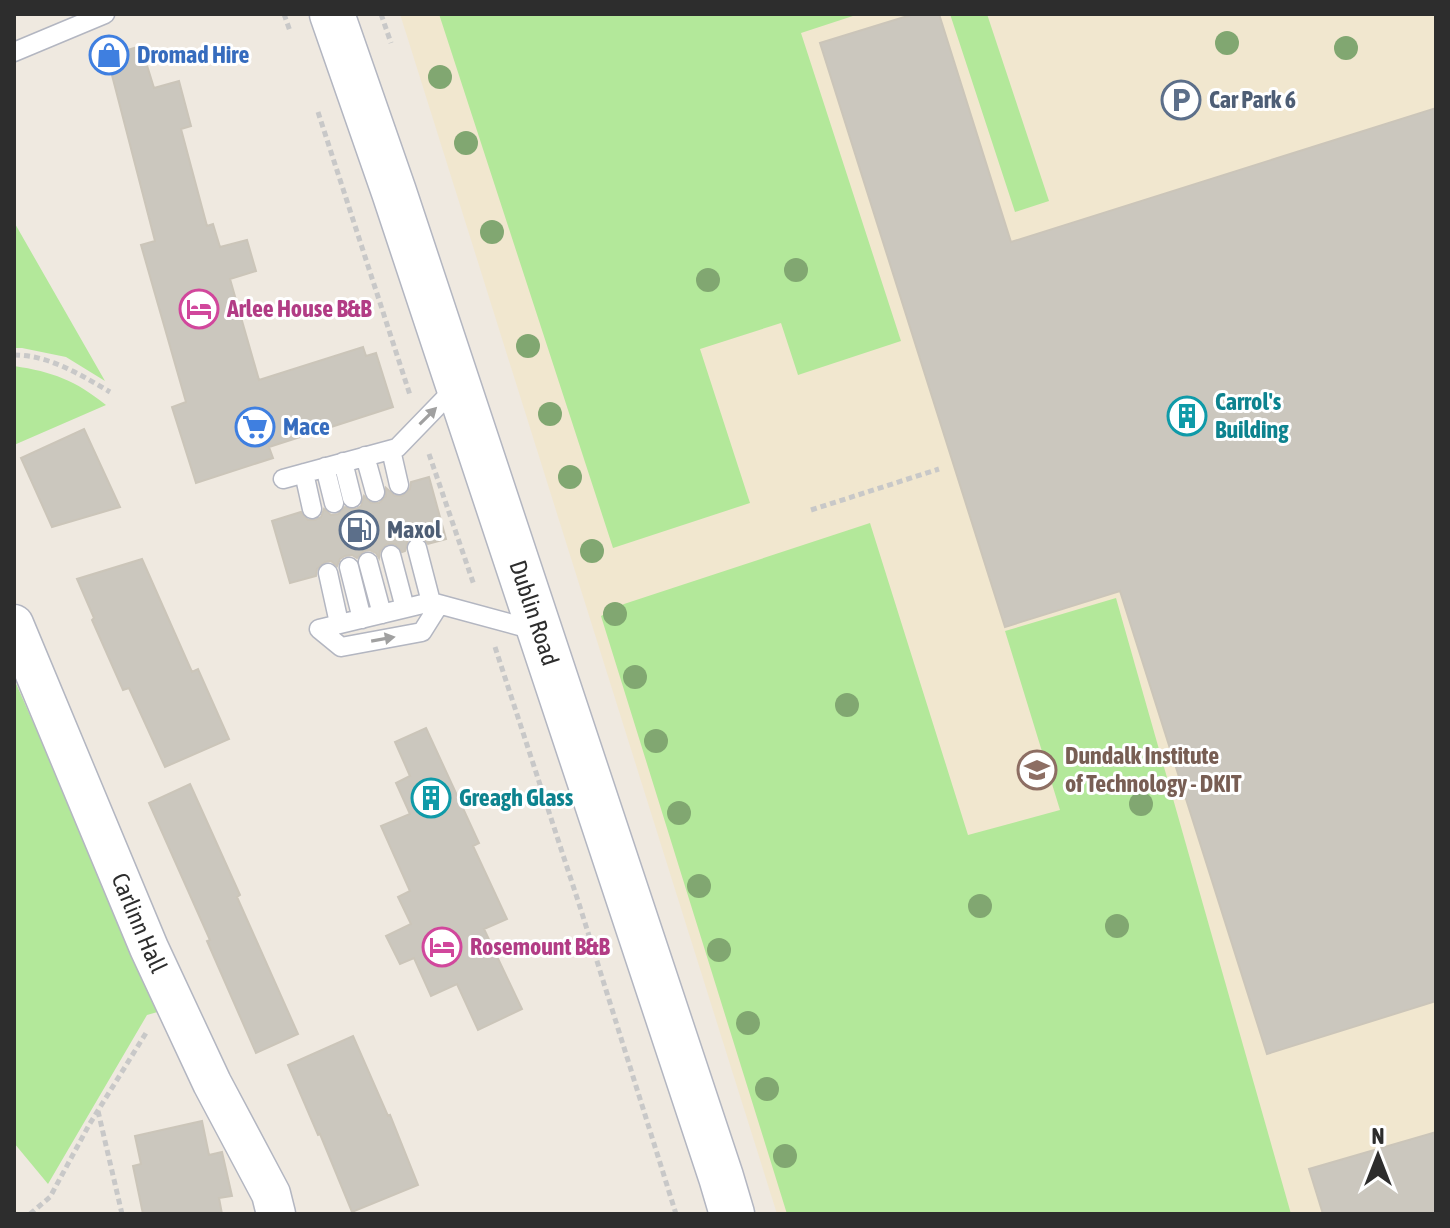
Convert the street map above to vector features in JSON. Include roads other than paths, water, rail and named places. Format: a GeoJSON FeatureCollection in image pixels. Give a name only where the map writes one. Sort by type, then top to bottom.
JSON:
{"type":"FeatureCollection","features":[{"type":"Feature","properties":{"kind":"main road","name":"Dublin Road"},"geometry":{"type":"LineString","coordinates":[[332,14],[459,385],[732,1214]]}},
{"type":"Feature","properties":{"kind":"street","name":"Carlinn Hall"},"geometry":{"type":"LineString","coordinates":[[14,624],[149,948],[212,1083],[271,1194],[276,1214]]}},
{"type":"Feature","properties":{"kind":"lane"},"geometry":{"type":"LineString","coordinates":[[14,52],[105,14]]}},
{"type":"Feature","properties":{"kind":"lane"},"geometry":{"type":"LineString","coordinates":[[283,479],[397,448],[459,385]]}},
{"type":"Feature","properties":{"kind":"lane"},"geometry":{"type":"LineString","coordinates":[[391,450],[399,485]]}},
{"type":"Feature","properties":{"kind":"lane"},"geometry":{"type":"LineString","coordinates":[[365,456],[375,492]]}},
{"type":"Feature","properties":{"kind":"lane"},"geometry":{"type":"LineString","coordinates":[[334,465],[343,500]]}},
{"type":"Feature","properties":{"kind":"lane"},"geometry":{"type":"LineString","coordinates":[[304,473],[312,509]]}},
{"type":"Feature","properties":{"kind":"lane"},"geometry":{"type":"LineString","coordinates":[[417,548],[435,604],[422,632],[341,647],[319,629],[405,608],[435,604],[540,632]]}},
{"type":"Feature","properties":{"kind":"lane"},"geometry":{"type":"LineString","coordinates":[[391,555],[405,608]]}},
{"type":"Feature","properties":{"kind":"lane"},"geometry":{"type":"LineString","coordinates":[[362,619],[358,564],[382,614]]}},
{"type":"Feature","properties":{"kind":"lane"},"geometry":{"type":"LineString","coordinates":[[328,573],[339,623]]}},
{"type":"Feature","properties":{"kind":"place","name":"Dromad Hire"},"geometry":{"type":"Point","coordinates":[109,55]}},
{"type":"Feature","properties":{"kind":"place","name":"Car Park 6"},"geometry":{"type":"Point","coordinates":[1181,100]}},
{"type":"Feature","properties":{"kind":"place","name":"Arlee House B&B"},"geometry":{"type":"Point","coordinates":[199,309]}},
{"type":"Feature","properties":{"kind":"place","name":"Carrol's Building"},"geometry":{"type":"Point","coordinates":[1187,416]}},
{"type":"Feature","properties":{"kind":"place","name":"Mace"},"geometry":{"type":"Point","coordinates":[255,427]}},
{"type":"Feature","properties":{"kind":"place","name":"Maxol"},"geometry":{"type":"Point","coordinates":[359,530]}},
{"type":"Feature","properties":{"kind":"place","name":"Dundalk Institute of Technology - DKIT"},"geometry":{"type":"Point","coordinates":[1037,770]}},
{"type":"Feature","properties":{"kind":"place","name":"Greagh Glass"},"geometry":{"type":"Point","coordinates":[431,798]}},
{"type":"Feature","properties":{"kind":"place","name":"Rosemount B&B"},"geometry":{"type":"Point","coordinates":[442,947]}}]}
